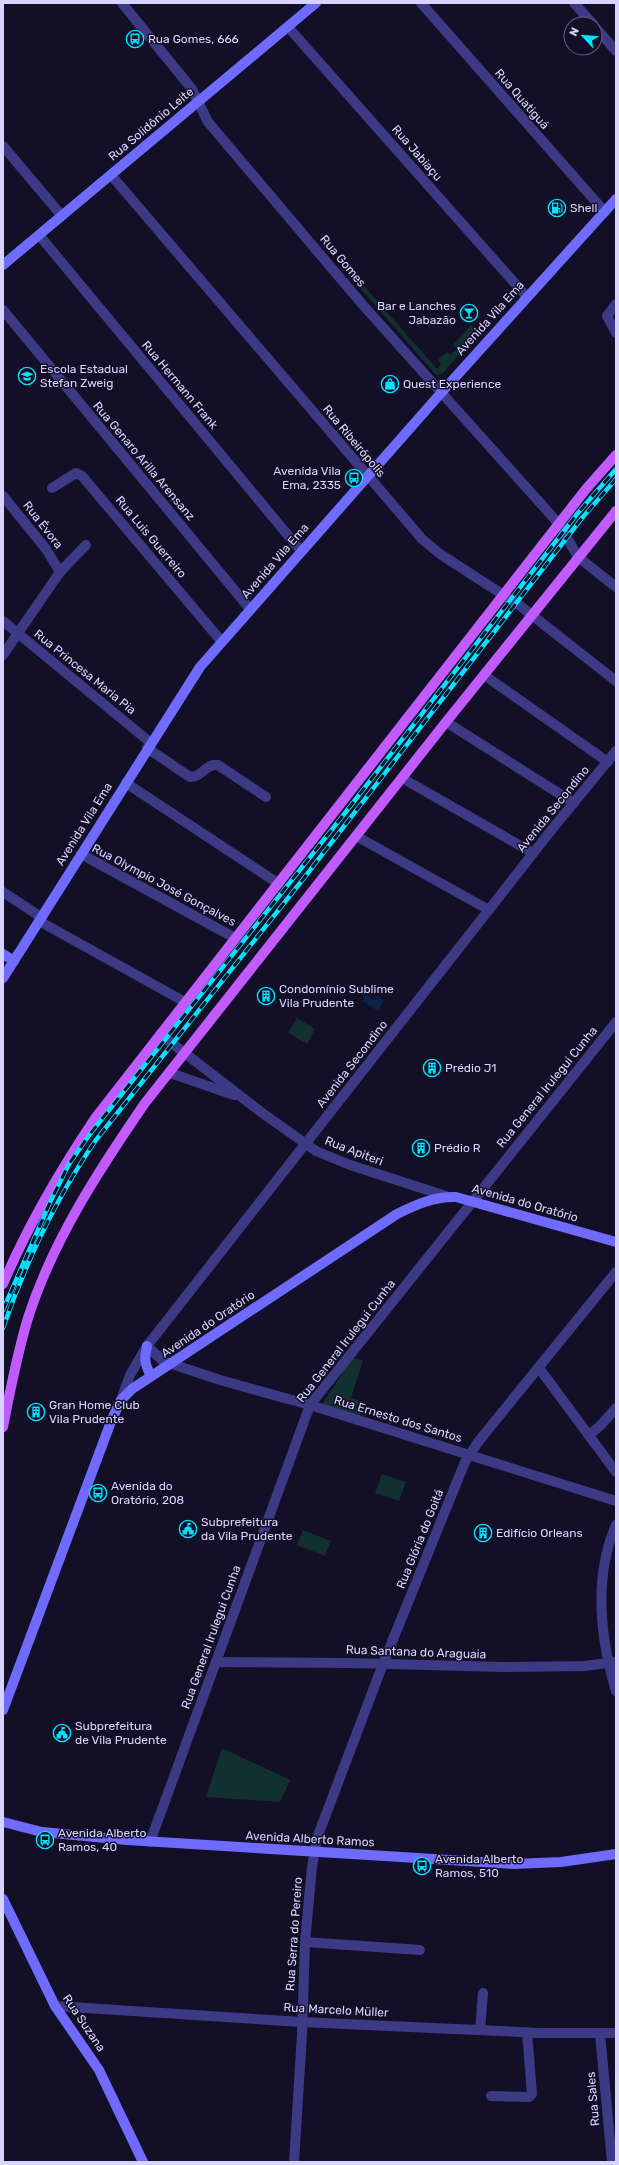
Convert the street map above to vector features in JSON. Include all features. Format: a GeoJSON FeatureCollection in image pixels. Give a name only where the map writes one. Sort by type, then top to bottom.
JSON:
{"type":"FeatureCollection","features":[{"type":"Feature","properties":{"kind":"main road","name":"Rua Solidônio Leite"},"geometry":{"type":"LineString","coordinates":[[3,265],[316,3]]}},
{"type":"Feature","properties":{"kind":"main road","name":"Avenida Vila Ema"},"geometry":{"type":"LineString","coordinates":[[3,978],[200,667],[367,476],[616,199]]}},
{"type":"Feature","properties":{"kind":"main road"},"geometry":{"type":"LineString","coordinates":[[3,1284],[35,1215],[62,1167],[96,1117],[559,524],[616,455]]}},
{"type":"Feature","properties":{"kind":"main road"},"geometry":{"type":"LineString","coordinates":[[3,1427],[16,1365],[29,1317],[50,1264],[100,1168],[145,1103],[446,722],[616,511]]}},
{"type":"Feature","properties":{"kind":"main road"},"geometry":{"type":"LineString","coordinates":[[3,954],[14,961]]}},
{"type":"Feature","properties":{"kind":"main road","name":"Avenida do Oratório"},"geometry":{"type":"LineString","coordinates":[[3,1710],[112,1419],[121,1400],[132,1389],[397,1214],[415,1205],[446,1196],[473,1201],[616,1242]]}},
{"type":"Feature","properties":{"kind":"main road"},"geometry":{"type":"LineString","coordinates":[[147,1346],[144,1358],[151,1376]]}},
{"type":"Feature","properties":{"kind":"main road","name":"Avenida Alberto Ramos"},"geometry":{"type":"LineString","coordinates":[[3,1822],[42,1832],[150,1842],[514,1864],[561,1862],[616,1854]]}},
{"type":"Feature","properties":{"kind":"main road","name":"Rua Suzana"},"geometry":{"type":"LineString","coordinates":[[3,1899],[55,2006],[99,2070],[143,2162]]}},
{"type":"Feature","properties":{"kind":"street","name":"Rua Quatiguá"},"geometry":{"type":"LineString","coordinates":[[421,3],[604,212]]}},
{"type":"Feature","properties":{"kind":"street"},"geometry":{"type":"LineString","coordinates":[[574,3],[585,16]]}},
{"type":"Feature","properties":{"kind":"street","name":"Rua Gomes"},"geometry":{"type":"LineString","coordinates":[[123,4],[192,89],[203,114],[213,128],[362,304],[559,524],[578,558]]}},
{"type":"Feature","properties":{"kind":"street","name":"Rua Jabiaçu"},"geometry":{"type":"LineString","coordinates":[[288,27],[527,297]]}},
{"type":"Feature","properties":{"kind":"street"},"geometry":{"type":"LineString","coordinates":[[603,36],[616,51]]}},
{"type":"Feature","properties":{"kind":"street"},"geometry":{"type":"LineString","coordinates":[[3,146],[62,216]]}},
{"type":"Feature","properties":{"kind":"street","name":"Rua Ribeirópolis"},"geometry":{"type":"LineString","coordinates":[[111,175],[422,539],[440,554],[533,615],[616,681]]}},
{"type":"Feature","properties":{"kind":"street","name":"Rua Hermann Frank"},"geometry":{"type":"LineString","coordinates":[[39,235],[301,551]]}},
{"type":"Feature","properties":{"kind":"street"},"geometry":{"type":"LineString","coordinates":[[616,304],[607,316],[616,333]]}},
{"type":"Feature","properties":{"kind":"street","name":"Rua Genaro Arilla Arensanz"},"geometry":{"type":"LineString","coordinates":[[3,310],[250,609]]}},
{"type":"Feature","properties":{"kind":"street","name":"Rua Luis Guerreiro"},"geometry":{"type":"LineString","coordinates":[[52,488],[70,475],[76,473],[82,476],[222,642]]}},
{"type":"Feature","properties":{"kind":"street","name":"Rua Évora"},"geometry":{"type":"LineString","coordinates":[[3,496],[46,550],[60,572]]}},
{"type":"Feature","properties":{"kind":"street"},"geometry":{"type":"LineString","coordinates":[[3,655],[60,572],[86,545]]}},
{"type":"Feature","properties":{"kind":"street"},"geometry":{"type":"LineString","coordinates":[[578,558],[616,587]]}},
{"type":"Feature","properties":{"kind":"street","name":"Rua Princesa Maria Pia"},"geometry":{"type":"LineString","coordinates":[[3,621],[149,746],[190,777],[194,777],[211,765],[218,766],[266,797]]}},
{"type":"Feature","properties":{"kind":"street"},"geometry":{"type":"LineString","coordinates":[[484,675],[608,762]]}},
{"type":"Feature","properties":{"kind":"street"},"geometry":{"type":"LineString","coordinates":[[446,722],[574,803]]}},
{"type":"Feature","properties":{"kind":"street","name":"Avenida Secondino"},"geometry":{"type":"LineString","coordinates":[[121,1400],[130,1375],[147,1346],[533,853],[616,751]]}},
{"type":"Feature","properties":{"kind":"street"},"geometry":{"type":"LineString","coordinates":[[402,778],[533,853]]}},
{"type":"Feature","properties":{"kind":"street"},"geometry":{"type":"LineString","coordinates":[[126,783],[279,884]]}},
{"type":"Feature","properties":{"kind":"street"},"geometry":{"type":"LineString","coordinates":[[356,836],[489,910]]}},
{"type":"Feature","properties":{"kind":"street","name":"Rua Olympio José Gonçalves"},"geometry":{"type":"LineString","coordinates":[[81,854],[236,938]]}},
{"type":"Feature","properties":{"kind":"street"},"geometry":{"type":"LineString","coordinates":[[3,892],[40,919],[185,1002]]}},
{"type":"Feature","properties":{"kind":"street","name":"Rua General Irulegui Cunha"},"geometry":{"type":"LineString","coordinates":[[150,1842],[310,1405],[616,1022]]}},
{"type":"Feature","properties":{"kind":"street","name":"Rua Apiteri"},"geometry":{"type":"LineString","coordinates":[[160,1034],[242,1098],[306,1144],[327,1157],[446,1196]]}},
{"type":"Feature","properties":{"kind":"street","name":"Rua Apiteri"},"geometry":{"type":"LineString","coordinates":[[170,1073],[242,1098]]}},
{"type":"Feature","properties":{"kind":"street","name":"Rua Glória do Goitá"},"geometry":{"type":"LineString","coordinates":[[314,1852],[322,1822],[383,1664],[469,1454],[616,1272]]}},
{"type":"Feature","properties":{"kind":"street","name":"Rua Ernesto dos Santos"},"geometry":{"type":"LineString","coordinates":[[147,1346],[156,1355],[171,1364],[220,1380],[310,1405],[616,1501]]}},
{"type":"Feature","properties":{"kind":"street"},"geometry":{"type":"LineString","coordinates":[[539,1368],[616,1472]]}},
{"type":"Feature","properties":{"kind":"street"},"geometry":{"type":"LineString","coordinates":[[588,1435],[600,1426],[616,1408]]}},
{"type":"Feature","properties":{"kind":"street"},"geometry":{"type":"LineString","coordinates":[[616,1525],[606,1558],[601,1606],[602,1625],[612,1663],[616,1691]]}},
{"type":"Feature","properties":{"kind":"street","name":"Rua Santana do Araguaia"},"geometry":{"type":"LineString","coordinates":[[216,1662],[503,1667],[584,1666],[612,1663]]}},
{"type":"Feature","properties":{"kind":"street","name":"Rua Serra do Pereiro"},"geometry":{"type":"LineString","coordinates":[[294,2162],[305,1942],[314,1852]]}},
{"type":"Feature","properties":{"kind":"street"},"geometry":{"type":"LineString","coordinates":[[305,1942],[420,1950]]}},
{"type":"Feature","properties":{"kind":"street"},"geometry":{"type":"LineString","coordinates":[[480,2030],[483,1993]]}},
{"type":"Feature","properties":{"kind":"street","name":"Rua Marcelo Müller"},"geometry":{"type":"LineString","coordinates":[[55,2006],[302,2022],[527,2032],[616,2033]]}},
{"type":"Feature","properties":{"kind":"street"},"geometry":{"type":"LineString","coordinates":[[491,2096],[523,2098],[529,2097],[532,2094],[527,2032]]}},
{"type":"Feature","properties":{"kind":"street","name":"Rua Sales"},"geometry":{"type":"LineString","coordinates":[[600,2034],[612,2162]]}},
{"type":"Feature","properties":{"kind":"green space"},"geometry":{"type":"Polygon","coordinates":[[[364,286],[437,369],[441,365],[438,360],[447,352],[450,355],[457,349],[453,345],[471,325],[479,332],[442,374],[436,375],[361,289],[364,286]]]}},
{"type":"Feature","properties":{"kind":"green space"},"geometry":{"type":"Polygon","coordinates":[[[297,1018],[315,1029],[307,1044],[288,1033],[297,1018]]]}},
{"type":"Feature","properties":{"kind":"green space"},"geometry":{"type":"Polygon","coordinates":[[[352,1358],[363,1360],[351,1398],[364,1402],[359,1417],[321,1406],[352,1358]]]}},
{"type":"Feature","properties":{"kind":"green space"},"geometry":{"type":"Polygon","coordinates":[[[382,1474],[406,1482],[399,1501],[375,1493],[382,1474]]]}},
{"type":"Feature","properties":{"kind":"green space"},"geometry":{"type":"Polygon","coordinates":[[[303,1530],[331,1541],[325,1556],[297,1545],[303,1530]]]}},
{"type":"Feature","properties":{"kind":"green space"},"geometry":{"type":"Polygon","coordinates":[[[222,1748],[290,1780],[280,1802],[206,1797],[222,1748]]]}},
{"type":"Feature","properties":{"kind":"water"},"geometry":{"type":"Polygon","coordinates":[[[366,995],[375,1000],[377,996],[384,1000],[378,1011],[362,1001],[366,995]]]}},
{"type":"Feature","properties":{"kind":"railway"},"geometry":{"type":"LineString","coordinates":[[3,1310],[51,1200],[69,1164],[90,1134],[345,813],[577,514],[616,469]]}},
{"type":"Feature","properties":{"kind":"railway"},"geometry":{"type":"LineString","coordinates":[[3,1328],[12,1303],[43,1231],[81,1162],[96,1140],[304,878],[582,518],[616,479]]}},
{"type":"Feature","properties":{"kind":"place","name":"Rua Gomes, 666"},"geometry":{"type":"Point","coordinates":[135,39]}},
{"type":"Feature","properties":{"kind":"place","name":"Shell"},"geometry":{"type":"Point","coordinates":[557,208]}},
{"type":"Feature","properties":{"kind":"place","name":"Bar e Lanches Jabazão"},"geometry":{"type":"Point","coordinates":[469,313]}},
{"type":"Feature","properties":{"kind":"place","name":"Escola Estadual Stefan Zweig"},"geometry":{"type":"Point","coordinates":[27,376]}},
{"type":"Feature","properties":{"kind":"place","name":"Quest Experience"},"geometry":{"type":"Point","coordinates":[390,384]}},
{"type":"Feature","properties":{"kind":"place","name":"Avenida Vila Ema, 2335"},"geometry":{"type":"Point","coordinates":[354,478]}},
{"type":"Feature","properties":{"kind":"place","name":"Condomínio Sublime Vila Prudente"},"geometry":{"type":"Point","coordinates":[266,996]}},
{"type":"Feature","properties":{"kind":"place","name":"Prédio J1"},"geometry":{"type":"Point","coordinates":[432,1068]}},
{"type":"Feature","properties":{"kind":"place","name":"Prédio R"},"geometry":{"type":"Point","coordinates":[421,1148]}},
{"type":"Feature","properties":{"kind":"place","name":"Gran Home Club Vila Prudente"},"geometry":{"type":"Point","coordinates":[36,1412]}},
{"type":"Feature","properties":{"kind":"place","name":"Avenida do Oratório, 208"},"geometry":{"type":"Point","coordinates":[98,1493]}},
{"type":"Feature","properties":{"kind":"place","name":"Subprefeitura da Vila Prudente"},"geometry":{"type":"Point","coordinates":[188,1529]}},
{"type":"Feature","properties":{"kind":"place","name":"Edifício Orleans"},"geometry":{"type":"Point","coordinates":[483,1533]}},
{"type":"Feature","properties":{"kind":"place","name":"Subprefeitura de Vila Prudente"},"geometry":{"type":"Point","coordinates":[62,1733]}},
{"type":"Feature","properties":{"kind":"place","name":"Avenida Alberto Ramos, 40"},"geometry":{"type":"Point","coordinates":[45,1840]}},
{"type":"Feature","properties":{"kind":"place","name":"Avenida Alberto Ramos, 510"},"geometry":{"type":"Point","coordinates":[422,1866]}}]}
